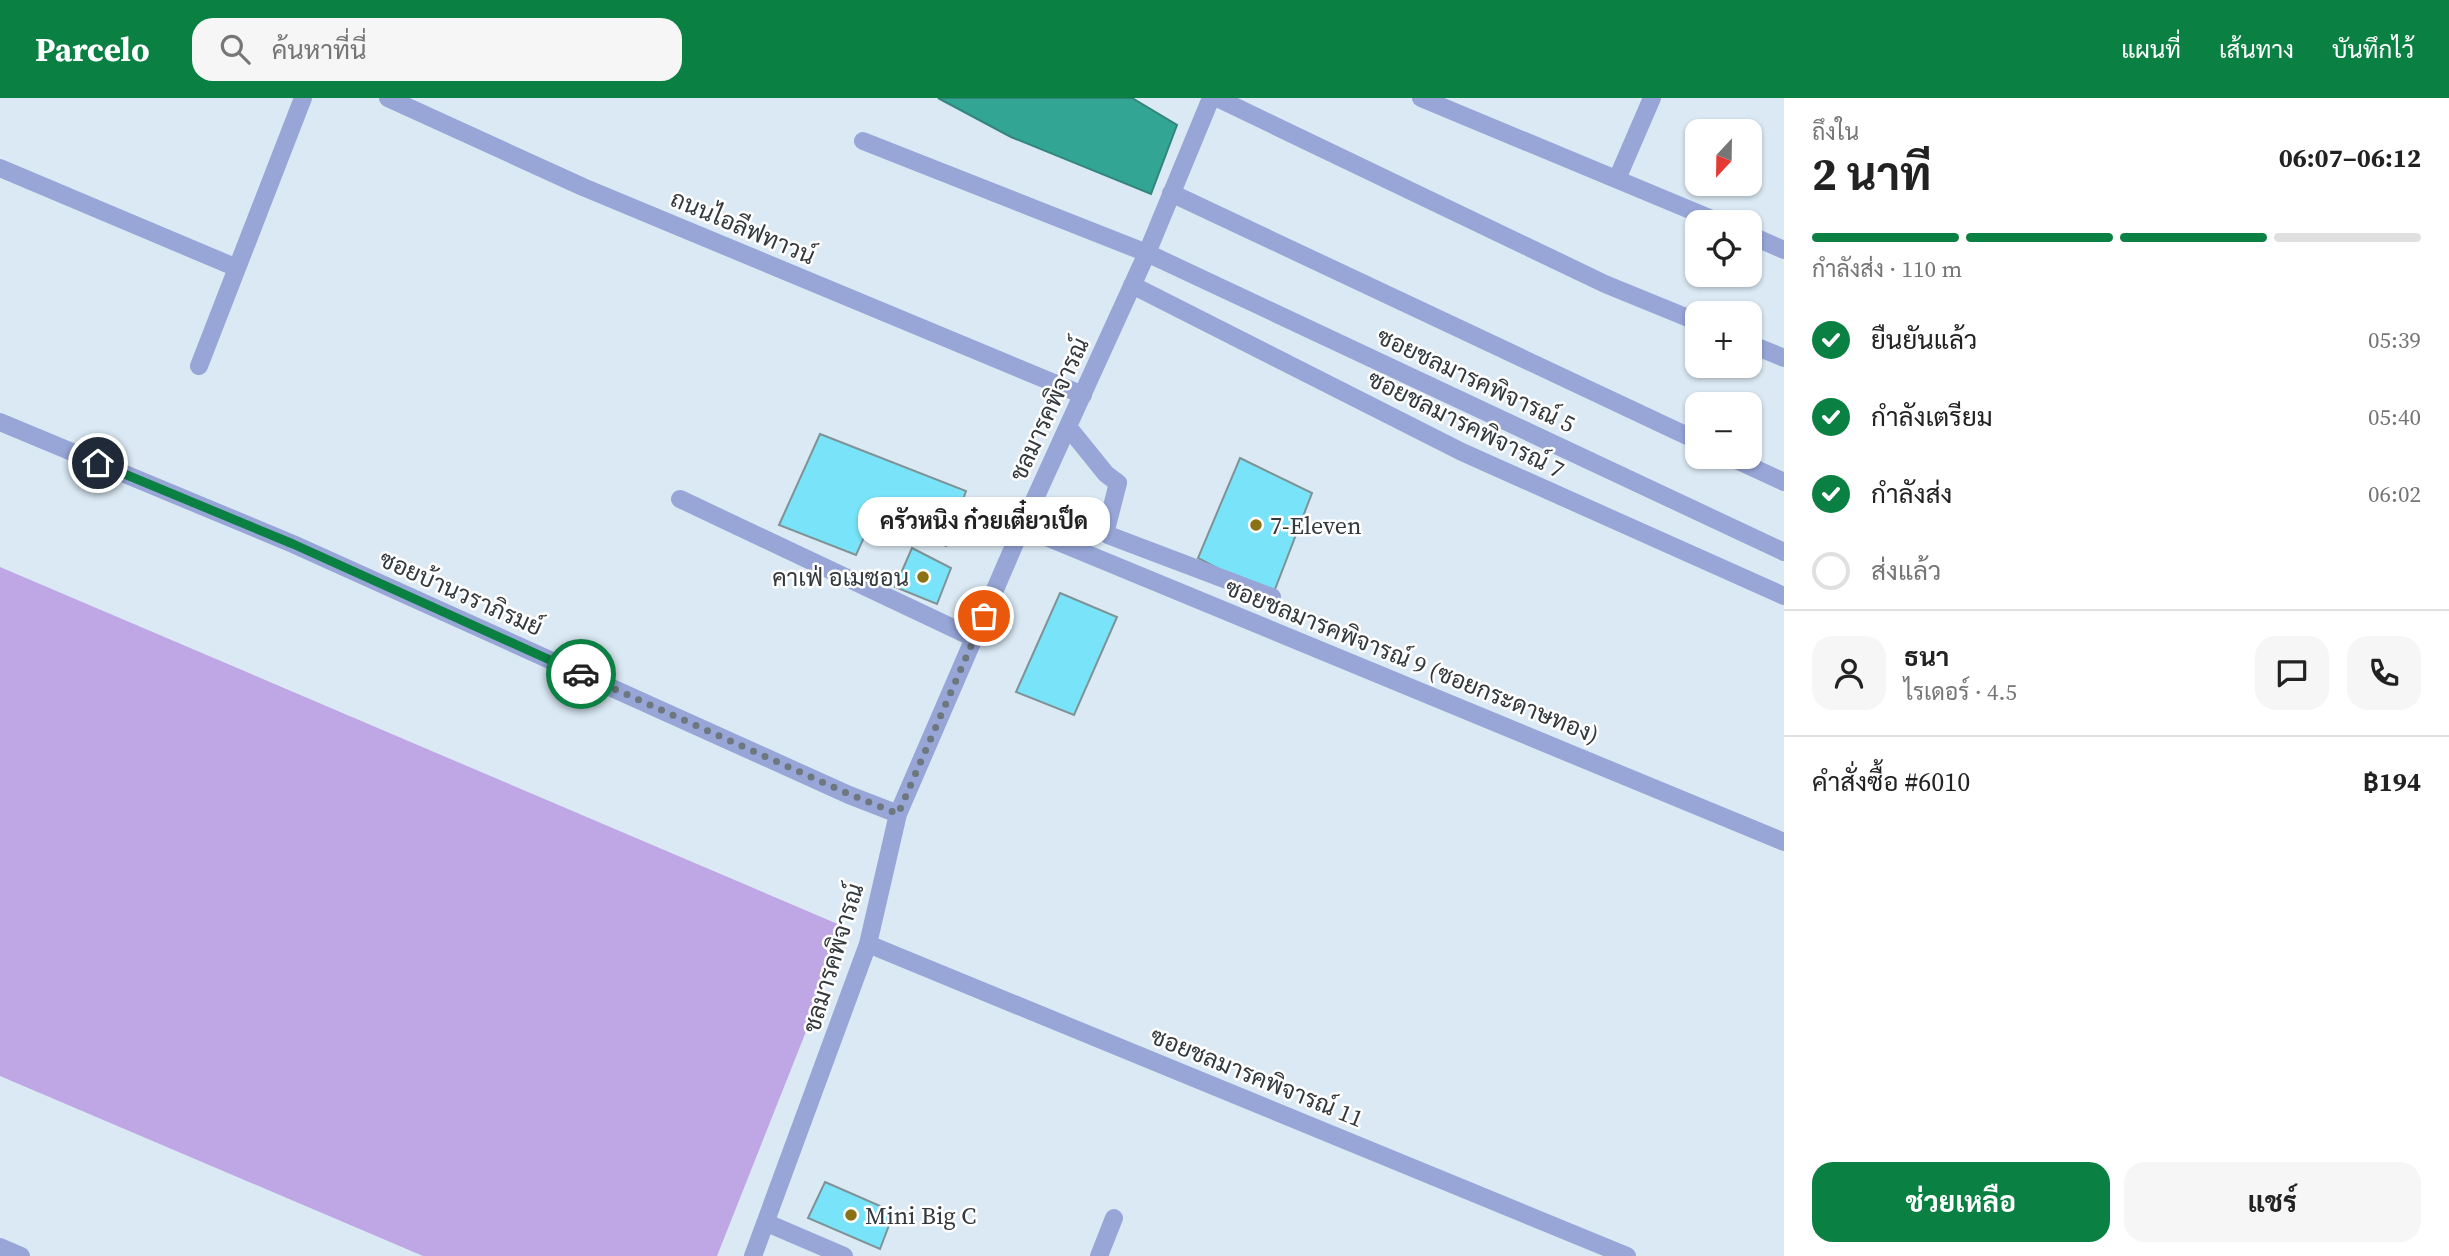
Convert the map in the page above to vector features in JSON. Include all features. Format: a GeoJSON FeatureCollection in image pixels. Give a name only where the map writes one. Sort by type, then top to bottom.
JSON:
{"type":"FeatureCollection","features":[{"type":"Feature","properties":{"kind":"street"},"geometry":{"type":"LineString","coordinates":[[199,366],[303,98]]}},
{"type":"Feature","properties":{"kind":"street","name":"ถนนไอลีฟทาวน์"},"geometry":{"type":"LineString","coordinates":[[388,98],[583,187],[1083,395]]}},
{"type":"Feature","properties":{"kind":"street","name":"ชลมารคพิจารณ์"},"geometry":{"type":"LineString","coordinates":[[753,1256],[868,944],[898,814],[1022,527],[1147,253],[1211,98]]}},
{"type":"Feature","properties":{"kind":"street"},"geometry":{"type":"LineString","coordinates":[[1217,98],[1605,284],[1685,317]]}},
{"type":"Feature","properties":{"kind":"street"},"geometry":{"type":"LineString","coordinates":[[1421,98],[1691,210]]}},
{"type":"Feature","properties":{"kind":"street"},"geometry":{"type":"LineString","coordinates":[[1618,179],[1652,98]]}},
{"type":"Feature","properties":{"kind":"street","name":"ซอยชลมารคพิจารณ์ 5"},"geometry":{"type":"LineString","coordinates":[[863,141],[1147,253],[1784,552]]}},
{"type":"Feature","properties":{"kind":"street"},"geometry":{"type":"LineString","coordinates":[[0,168],[237,268]]}},
{"type":"Feature","properties":{"kind":"street"},"geometry":{"type":"LineString","coordinates":[[1171,193],[1685,435]]}},
{"type":"Feature","properties":{"kind":"street"},"geometry":{"type":"LineString","coordinates":[[1762,240],[1784,250]]}},
{"type":"Feature","properties":{"kind":"street","name":"ซอยชลมารคพิจารณ์ 7"},"geometry":{"type":"LineString","coordinates":[[1132,285],[1462,452],[1784,596]]}},
{"type":"Feature","properties":{"kind":"street"},"geometry":{"type":"LineString","coordinates":[[1762,349],[1784,358]]}},
{"type":"Feature","properties":{"kind":"street","name":"ซอยบ้านวราภิรมย์"},"geometry":{"type":"LineString","coordinates":[[0,422],[293,544],[836,789],[898,814]]}},
{"type":"Feature","properties":{"kind":"street"},"geometry":{"type":"LineString","coordinates":[[1068,427],[1106,474],[1118,483],[1106,530],[1108,535],[1272,597]]}},
{"type":"Feature","properties":{"kind":"street"},"geometry":{"type":"LineString","coordinates":[[1756,469],[1784,482]]}},
{"type":"Feature","properties":{"kind":"street"},"geometry":{"type":"LineString","coordinates":[[680,499],[974,638]]}},
{"type":"Feature","properties":{"kind":"street","name":"ซอยชลมารคพิจารณ์ 9 (ซอยกระดาษทอง)"},"geometry":{"type":"LineString","coordinates":[[1022,527],[1784,842]]}},
{"type":"Feature","properties":{"kind":"street","name":"ซอยชลมารคพิจารณ์ 11"},"geometry":{"type":"LineString","coordinates":[[868,944],[1627,1256]]}},
{"type":"Feature","properties":{"kind":"street"},"geometry":{"type":"LineString","coordinates":[[1099,1256],[1114,1218]]}},
{"type":"Feature","properties":{"kind":"street"},"geometry":{"type":"LineString","coordinates":[[767,1223],[844,1256]]}},
{"type":"Feature","properties":{"kind":"street"},"geometry":{"type":"LineString","coordinates":[[0,1247],[21,1256]]}},
{"type":"Feature","properties":{"kind":"shaded area"},"geometry":{"type":"Polygon","coordinates":[[[938,98],[1132,98],[1177,125],[1151,194],[1011,137],[938,98]]]}},
{"type":"Feature","properties":{"kind":"shaded area"},"geometry":{"type":"Polygon","coordinates":[[[0,567],[847,928],[717,1256],[423,1256],[0,1076],[0,567]]]}},
{"type":"Feature","properties":{"kind":"building"},"geometry":{"type":"Polygon","coordinates":[[[820,434],[966,491],[946,546],[875,513],[856,555],[779,525],[820,434]]]}},
{"type":"Feature","properties":{"kind":"building","name":"7-Eleven"},"geometry":{"type":"Polygon","coordinates":[[[1240,458],[1312,493],[1272,597],[1198,558],[1240,458]]]}},
{"type":"Feature","properties":{"kind":"building","name":"คาเฟ่ อเมซอน"},"geometry":{"type":"Polygon","coordinates":[[[912,548],[951,568],[937,604],[895,587],[912,548]]]}},
{"type":"Feature","properties":{"kind":"building"},"geometry":{"type":"Polygon","coordinates":[[[1060,593],[1117,617],[1074,715],[1016,692],[1060,593]]]}},
{"type":"Feature","properties":{"kind":"building","name":"Mini Big C"},"geometry":{"type":"Polygon","coordinates":[[[825,1182],[894,1212],[880,1249],[808,1218],[825,1182]]]}},
{"type":"Feature","properties":{"kind":"way so far"},"geometry":{"type":"LineString","coordinates":[[581,674],[898,814],[984,616]]}},
{"type":"Feature","properties":{"kind":"place","name":"7-Eleven"},"geometry":{"type":"Point","coordinates":[1256,525]}},
{"type":"Feature","properties":{"kind":"place","name":"คาเฟ่ อเมซอน"},"geometry":{"type":"Point","coordinates":[923,577]}},
{"type":"Feature","properties":{"kind":"place","name":"ครัวหนิง ก๋วยเตี๋ยวเป็ด"},"geometry":{"type":"Point","coordinates":[984,616]}},
{"type":"Feature","properties":{"kind":"place","name":"Mini Big C"},"geometry":{"type":"Point","coordinates":[851,1215]}},
{"type":"Feature","properties":{"kind":"route"},"geometry":{"type":"LineString","coordinates":[[98,463],[293,544],[581,674]]}}]}
